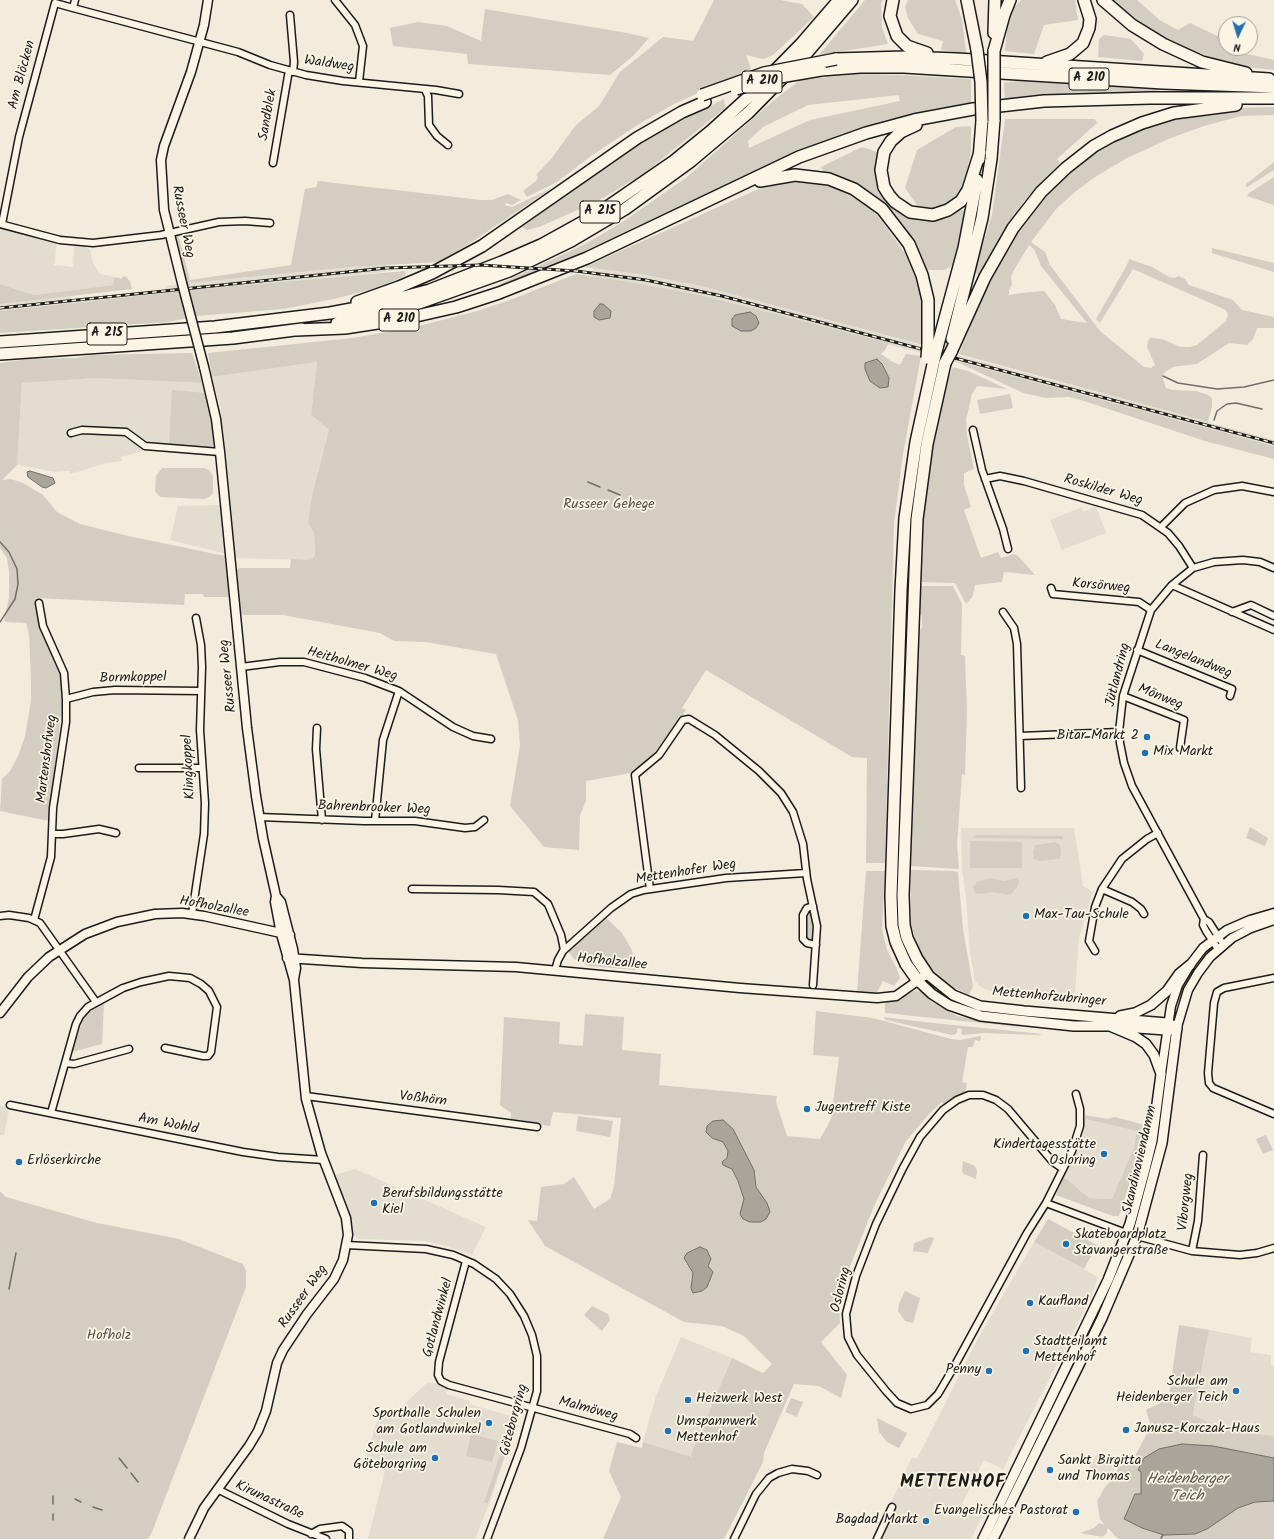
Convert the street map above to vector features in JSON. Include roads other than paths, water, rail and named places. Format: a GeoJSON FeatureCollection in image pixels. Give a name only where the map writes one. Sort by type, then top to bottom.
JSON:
{"type":"FeatureCollection","features":[{"type":"Feature","properties":{"kind":"highway","name":"A 215"},"geometry":{"type":"LineString","coordinates":[[0,342],[215,327],[301,318],[374,305],[452,282],[524,253],[597,214],[648,181],[711,132],[755,91],[801,44],[839,0]]}},
{"type":"Feature","properties":{"kind":"highway","name":"A 215"},"geometry":{"type":"LineString","coordinates":[[0,354],[233,338],[296,330],[400,308],[465,288],[540,257],[600,225],[656,188],[722,135],[805,55],[852,0]]}},
{"type":"Feature","properties":{"kind":"highway"},"geometry":{"type":"LineString","coordinates":[[893,0],[890,11],[891,23],[896,36],[902,42],[915,50],[957,59]]}},
{"type":"Feature","properties":{"kind":"highway"},"geometry":{"type":"LineString","coordinates":[[962,0],[973,30]]}},
{"type":"Feature","properties":{"kind":"highway"},"geometry":{"type":"LineString","coordinates":[[941,349],[971,216],[980,152],[982,121],[981,82],[977,50],[967,0]]}},
{"type":"Feature","properties":{"kind":"highway"},"geometry":{"type":"LineString","coordinates":[[941,349],[982,218],[991,159],[994,120],[995,0]]}},
{"type":"Feature","properties":{"kind":"highway"},"geometry":{"type":"LineString","coordinates":[[994,51],[1002,21],[1010,0]]}},
{"type":"Feature","properties":{"kind":"highway"},"geometry":{"type":"LineString","coordinates":[[1030,64],[1063,57],[1077,50],[1083,43],[1089,28],[1090,19],[1084,0]]}},
{"type":"Feature","properties":{"kind":"highway"},"geometry":{"type":"LineString","coordinates":[[1103,0],[1132,25],[1183,54],[1219,67],[1274,79]]}},
{"type":"Feature","properties":{"kind":"highway"},"geometry":{"type":"LineString","coordinates":[[703,99],[728,84],[769,71],[836,59],[898,57],[957,59],[1274,79]]}},
{"type":"Feature","properties":{"kind":"highway","name":"A 210"},"geometry":{"type":"LineString","coordinates":[[301,318],[349,305],[393,290],[458,259],[496,237],[593,167],[637,138],[656,120],[703,99],[768,80],[821,70],[860,67],[904,67],[1163,83],[1274,87]]}},
{"type":"Feature","properties":{"kind":"highway","name":"A 210"},"geometry":{"type":"LineString","coordinates":[[296,330],[345,328],[403,319],[456,307],[499,293],[587,258],[799,157],[842,141],[914,120],[973,108],[1076,99],[1274,98]]}},
{"type":"Feature","properties":{"kind":"highway"},"geometry":{"type":"LineString","coordinates":[[918,981],[906,964],[896,942],[892,926],[891,896],[903,550],[912,462],[924,403],[935,361],[941,349],[975,297],[1013,228],[1045,188],[1081,156],[1112,136],[1129,128],[1174,113],[1205,108],[1274,102]]}},
{"type":"Feature","properties":{"kind":"highway"},"geometry":{"type":"LineString","coordinates":[[973,108],[910,127],[895,136],[887,145],[882,160],[881,170],[884,187],[895,202],[910,212],[922,215],[941,213],[955,206],[965,195],[980,152]]}},
{"type":"Feature","properties":{"kind":"highway"},"geometry":{"type":"LineString","coordinates":[[727,190],[772,178],[804,175],[838,182],[854,189],[868,198],[882,209],[896,225],[909,244],[918,263],[941,349]]}},
{"type":"Feature","properties":{"kind":"highway"},"geometry":{"type":"LineString","coordinates":[[927,974],[917,959],[907,938],[904,925],[903,895],[917,519],[927,444],[935,361]]}},
{"type":"Feature","properties":{"kind":"main road"},"geometry":{"type":"LineString","coordinates":[[1110,1022],[1135,1013],[1151,1005],[1164,994],[1179,974],[1190,965]]}},
{"type":"Feature","properties":{"kind":"main road","name":"Mettenhofzubringer"},"geometry":{"type":"LineString","coordinates":[[927,974],[953,995],[980,1006],[1110,1022],[1177,1028]]}},
{"type":"Feature","properties":{"kind":"main road","name":"Mettenhofzubringer"},"geometry":{"type":"LineString","coordinates":[[918,981],[942,1002],[973,1015],[1074,1026],[1110,1022]]}},
{"type":"Feature","properties":{"kind":"main road","name":"Skandinaviendamm"},"geometry":{"type":"LineString","coordinates":[[984,1539],[1037,1424],[1098,1300],[1126,1233],[1138,1197],[1152,1140],[1161,1074],[1154,1055],[1146,1044],[1110,1022]]}},
{"type":"Feature","properties":{"kind":"main road","name":"Skandinaviendamm"},"geometry":{"type":"LineString","coordinates":[[993,1539],[1102,1318],[1137,1236],[1162,1143],[1177,1028]]}},
{"type":"Feature","properties":{"kind":"street"},"geometry":{"type":"LineString","coordinates":[[73,8],[75,0]]}},
{"type":"Feature","properties":{"kind":"street","name":"Russeer Weg"},"geometry":{"type":"LineString","coordinates":[[208,0],[199,42],[160,160],[162,191],[168,233],[204,367],[215,415],[241,667],[260,817],[276,896],[275,902],[281,934],[291,958]]}},
{"type":"Feature","properties":{"kind":"street"},"geometry":{"type":"LineString","coordinates":[[335,0],[355,25],[363,46],[359,82]]}},
{"type":"Feature","properties":{"kind":"street","name":"Am Blöcken"},"geometry":{"type":"LineString","coordinates":[[1,224],[19,137],[56,1],[73,8]]}},
{"type":"Feature","properties":{"kind":"street","name":"Waldweg"},"geometry":{"type":"LineString","coordinates":[[73,8],[238,52],[291,71],[323,78],[459,94]]}},
{"type":"Feature","properties":{"kind":"street","name":"Sandblek"},"geometry":{"type":"LineString","coordinates":[[273,163],[294,62],[290,15]]}},
{"type":"Feature","properties":{"kind":"street"},"geometry":{"type":"LineString","coordinates":[[425,90],[428,96],[429,125],[437,136],[448,145]]}},
{"type":"Feature","properties":{"kind":"street"},"geometry":{"type":"LineString","coordinates":[[1,224],[60,240],[93,243],[168,233],[230,221],[270,223]]}},
{"type":"Feature","properties":{"kind":"street"},"geometry":{"type":"LineString","coordinates":[[72,433],[82,430],[129,433],[145,446],[220,452]]}},
{"type":"Feature","properties":{"kind":"street"},"geometry":{"type":"LineString","coordinates":[[973,430],[985,478],[1003,529],[1008,549]]}},
{"type":"Feature","properties":{"kind":"street","name":"Roskilder Weg"},"geometry":{"type":"LineString","coordinates":[[985,478],[1000,476],[1142,514],[1162,526],[1179,546],[1193,568]]}},
{"type":"Feature","properties":{"kind":"street"},"geometry":{"type":"LineString","coordinates":[[1162,526],[1185,503],[1214,490],[1242,486],[1274,492]]}},
{"type":"Feature","properties":{"kind":"street","name":"Jütlandring"},"geometry":{"type":"LineString","coordinates":[[1221,947],[1203,925],[1204,919],[1132,786],[1124,763],[1119,732],[1123,696],[1151,610],[1172,585],[1193,568],[1232,559],[1260,562],[1274,568]]}},
{"type":"Feature","properties":{"kind":"street"},"geometry":{"type":"LineString","coordinates":[[1172,585],[1274,630]]}},
{"type":"Feature","properties":{"kind":"street","name":"Korsörweg"},"geometry":{"type":"LineString","coordinates":[[1051,588],[1053,594],[1139,602],[1151,610]]}},
{"type":"Feature","properties":{"kind":"street","name":"Martenshofweg"},"geometry":{"type":"LineString","coordinates":[[34,920],[50,862],[54,808],[66,722],[64,673],[43,626],[39,603]]}},
{"type":"Feature","properties":{"kind":"street"},"geometry":{"type":"LineString","coordinates":[[1232,612],[1250,605],[1274,616]]}},
{"type":"Feature","properties":{"kind":"street"},"geometry":{"type":"LineString","coordinates":[[1003,612],[1014,628],[1017,644],[1021,788]]}},
{"type":"Feature","properties":{"kind":"street","name":"Klingkoppel"},"geometry":{"type":"LineString","coordinates":[[192,914],[204,834],[205,802],[201,768],[200,730],[201,645],[196,618]]}},
{"type":"Feature","properties":{"kind":"street","name":"Langelandweg"},"geometry":{"type":"LineString","coordinates":[[1137,650],[1232,689],[1230,696]]}},
{"type":"Feature","properties":{"kind":"street","name":"Heitholmer Weg"},"geometry":{"type":"LineString","coordinates":[[241,667],[280,662],[304,662],[365,678],[399,691],[453,727],[472,736],[491,739]]}},
{"type":"Feature","properties":{"kind":"street","name":"Bormkoppel"},"geometry":{"type":"LineString","coordinates":[[66,699],[93,692],[115,690],[201,691]]}},
{"type":"Feature","properties":{"kind":"street"},"geometry":{"type":"LineString","coordinates":[[375,821],[383,740],[399,691]]}},
{"type":"Feature","properties":{"kind":"street","name":"Mönweg"},"geometry":{"type":"LineString","coordinates":[[1123,696],[1184,720],[1180,748]]}},
{"type":"Feature","properties":{"kind":"street"},"geometry":{"type":"LineString","coordinates":[[650,889],[635,775],[659,755],[681,722],[686,719],[697,723],[735,750],[759,771],[781,792],[796,818],[803,844],[806,873],[817,926],[814,985]]}},
{"type":"Feature","properties":{"kind":"street"},"geometry":{"type":"LineString","coordinates":[[317,728],[316,750],[322,820]]}},
{"type":"Feature","properties":{"kind":"street"},"geometry":{"type":"LineString","coordinates":[[1020,736],[1119,732]]}},
{"type":"Feature","properties":{"kind":"street"},"geometry":{"type":"LineString","coordinates":[[139,768],[201,768]]}},
{"type":"Feature","properties":{"kind":"street","name":"Bahrenbrooker Weg"},"geometry":{"type":"LineString","coordinates":[[260,817],[426,822],[471,828],[479,826],[484,820]]}},
{"type":"Feature","properties":{"kind":"street"},"geometry":{"type":"LineString","coordinates":[[52,834],[99,829],[116,833]]}},
{"type":"Feature","properties":{"kind":"street"},"geometry":{"type":"LineString","coordinates":[[1095,951],[1089,941],[1095,907],[1102,889],[1122,859],[1147,839],[1158,834]]}},
{"type":"Feature","properties":{"kind":"street","name":"Mettenhofer Weg"},"geometry":{"type":"LineString","coordinates":[[556,970],[558,960],[564,950],[619,901],[631,894],[650,889],[747,876],[806,873]]}},
{"type":"Feature","properties":{"kind":"street"},"geometry":{"type":"LineString","coordinates":[[412,889],[534,892],[548,904],[561,935],[564,950]]}},
{"type":"Feature","properties":{"kind":"street"},"geometry":{"type":"LineString","coordinates":[[1102,889],[1132,902],[1141,909],[1144,914]]}},
{"type":"Feature","properties":{"kind":"street","name":"Russeer Weg"},"geometry":{"type":"LineString","coordinates":[[189,1539],[204,1508],[253,1440],[266,1411],[277,1363],[283,1350],[334,1279],[343,1260],[348,1235],[346,1218],[324,1160],[306,1096],[291,958],[290,935],[281,902],[276,896]]}},
{"type":"Feature","properties":{"kind":"street"},"geometry":{"type":"LineString","coordinates":[[813,906],[807,908],[803,916],[803,939],[807,944],[816,944]]}},
{"type":"Feature","properties":{"kind":"street","name":"Skandinaviendamm"},"geometry":{"type":"LineString","coordinates":[[1161,1074],[1167,1027],[1176,991],[1190,965],[1215,939],[1238,924],[1274,913]]}},
{"type":"Feature","properties":{"kind":"street","name":"Hofholzallee"},"geometry":{"type":"LineString","coordinates":[[0,1013],[28,977],[59,950],[90,932],[123,921],[164,914],[192,914],[290,935]]}},
{"type":"Feature","properties":{"kind":"street"},"geometry":{"type":"LineString","coordinates":[[0,916],[15,916],[34,920],[42,926],[96,1002]]}},
{"type":"Feature","properties":{"kind":"street","name":"Skandinaviendamm"},"geometry":{"type":"LineString","coordinates":[[1177,1028],[1188,990],[1203,965],[1221,947],[1251,928],[1274,920]]}},
{"type":"Feature","properties":{"kind":"street","name":"Hofholzallee"},"geometry":{"type":"LineString","coordinates":[[291,958],[362,963],[487,965],[556,970],[740,988],[877,998],[896,996],[927,974]]}},
{"type":"Feature","properties":{"kind":"street"},"geometry":{"type":"LineString","coordinates":[[51,1113],[78,1020],[84,1012],[96,1002],[133,984],[160,977],[184,976],[201,984],[211,994],[217,1007],[217,1018],[209,1054],[203,1056],[165,1048]]}},
{"type":"Feature","properties":{"kind":"street"},"geometry":{"type":"LineString","coordinates":[[1274,978],[1224,988],[1217,992],[1214,1002],[1208,1073],[1209,1083],[1213,1088],[1274,1114]]}},
{"type":"Feature","properties":{"kind":"street"},"geometry":{"type":"LineString","coordinates":[[65,1063],[74,1064],[129,1049]]}},
{"type":"Feature","properties":{"kind":"street","name":"Osloring"},"geometry":{"type":"LineString","coordinates":[[1063,1169],[1052,1161],[1008,1109],[996,1100],[983,1095],[969,1095],[957,1100],[943,1110],[920,1137],[876,1224],[856,1276],[846,1314],[848,1337],[857,1355],[897,1403],[905,1407],[918,1408],[927,1405],[938,1394],[1027,1233],[1046,1203],[1063,1169],[1072,1151],[1080,1126],[1080,1109],[1076,1094]]}},
{"type":"Feature","properties":{"kind":"street","name":"Voßhörn"},"geometry":{"type":"LineString","coordinates":[[306,1096],[537,1127]]}},
{"type":"Feature","properties":{"kind":"street","name":"Am Wohld"},"geometry":{"type":"LineString","coordinates":[[10,1105],[243,1152],[278,1158],[324,1160]]}},
{"type":"Feature","properties":{"kind":"street","name":"Viborgweg"},"geometry":{"type":"LineString","coordinates":[[1192,1251],[1198,1221],[1203,1155]]}},
{"type":"Feature","properties":{"kind":"street"},"geometry":{"type":"LineString","coordinates":[[1046,1203],[1126,1233],[1192,1251],[1240,1255],[1257,1253],[1274,1248]]}},
{"type":"Feature","properties":{"kind":"street","name":"Göteborgring"},"geometry":{"type":"LineString","coordinates":[[346,1245],[426,1249],[446,1252],[466,1260],[496,1279],[510,1294],[524,1316],[532,1335],[537,1356],[538,1380],[533,1408],[521,1448],[487,1539]]}},
{"type":"Feature","properties":{"kind":"street","name":"Gotlandwinkel"},"geometry":{"type":"LineString","coordinates":[[466,1260],[439,1362],[439,1379],[449,1385],[533,1408]]}},
{"type":"Feature","properties":{"kind":"street","name":"Malmöweg"},"geometry":{"type":"LineString","coordinates":[[533,1408],[630,1434],[636,1438]]}},
{"type":"Feature","properties":{"kind":"street"},"geometry":{"type":"LineString","coordinates":[[734,1539],[756,1494],[769,1478],[778,1473],[792,1469],[808,1471],[817,1476]]}},
{"type":"Feature","properties":{"kind":"street","name":"Kirunastraße"},"geometry":{"type":"LineString","coordinates":[[217,1489],[311,1534],[326,1539]]}},
{"type":"Feature","properties":{"kind":"street"},"geometry":{"type":"LineString","coordinates":[[877,1539],[892,1507]]}},
{"type":"Feature","properties":{"kind":"street","name":"Kirunastraße"},"geometry":{"type":"LineString","coordinates":[[311,1534],[320,1529],[342,1526],[349,1531],[349,1539]]}},
{"type":"Feature","properties":{"kind":"water"},"geometry":{"type":"Polygon","coordinates":[[[600,304],[603,304],[611,311],[610,318],[599,320],[594,317],[594,311],[600,304]]]}},
{"type":"Feature","properties":{"kind":"water"},"geometry":{"type":"Polygon","coordinates":[[[750,312],[756,316],[759,323],[756,328],[751,331],[741,331],[732,326],[732,319],[735,315],[750,312]]]}},
{"type":"Feature","properties":{"kind":"water"},"geometry":{"type":"Polygon","coordinates":[[[877,359],[882,364],[889,378],[888,387],[880,388],[870,381],[865,369],[865,363],[877,359]]]}},
{"type":"Feature","properties":{"kind":"water"},"geometry":{"type":"Polygon","coordinates":[[[30,471],[53,478],[55,483],[46,488],[42,487],[28,477],[27,472],[30,471]]]}},
{"type":"Feature","properties":{"kind":"water"},"geometry":{"type":"Polygon","coordinates":[[[723,1120],[733,1129],[754,1170],[756,1187],[767,1203],[770,1212],[766,1219],[761,1222],[750,1222],[743,1219],[740,1214],[744,1199],[738,1181],[732,1169],[723,1165],[722,1162],[727,1158],[728,1151],[723,1142],[712,1138],[706,1132],[707,1126],[713,1121],[723,1120]]]}},
{"type":"Feature","properties":{"kind":"water"},"geometry":{"type":"Polygon","coordinates":[[[700,1247],[707,1250],[711,1259],[708,1266],[713,1272],[707,1287],[702,1291],[693,1293],[691,1288],[693,1273],[684,1258],[687,1253],[700,1247]]]}},
{"type":"Feature","properties":{"kind":"water","name":"Heidenberger Teich"},"geometry":{"type":"Polygon","coordinates":[[[1182,1444],[1213,1446],[1274,1458],[1274,1501],[1255,1502],[1238,1508],[1207,1529],[1195,1534],[1164,1535],[1142,1528],[1124,1519],[1135,1494],[1141,1494],[1141,1472],[1138,1470],[1144,1458],[1159,1449],[1182,1444]]]}},
{"type":"Feature","properties":{"kind":"waterway"},"geometry":{"type":"LineString","coordinates":[[1163,376],[1178,383],[1217,389],[1244,387],[1274,380]]}},
{"type":"Feature","properties":{"kind":"waterway"},"geometry":{"type":"LineString","coordinates":[[1214,420],[1217,411],[1227,404],[1236,403],[1262,409]]}},
{"type":"Feature","properties":{"kind":"waterway"},"geometry":{"type":"LineString","coordinates":[[588,482],[600,487]]}},
{"type":"Feature","properties":{"kind":"waterway"},"geometry":{"type":"LineString","coordinates":[[608,490],[620,495]]}},
{"type":"Feature","properties":{"kind":"waterway"},"geometry":{"type":"LineString","coordinates":[[0,542],[9,552],[17,569],[18,584],[15,599],[0,622]]}},
{"type":"Feature","properties":{"kind":"waterway"},"geometry":{"type":"LineString","coordinates":[[9,1289],[16,1253]]}},
{"type":"Feature","properties":{"kind":"waterway"},"geometry":{"type":"LineString","coordinates":[[119,1458],[127,1468]]}},
{"type":"Feature","properties":{"kind":"waterway"},"geometry":{"type":"LineString","coordinates":[[131,1473],[138,1482]]}},
{"type":"Feature","properties":{"kind":"waterway"},"geometry":{"type":"LineString","coordinates":[[53,1496],[53,1504]]}},
{"type":"Feature","properties":{"kind":"waterway"},"geometry":{"type":"LineString","coordinates":[[75,1499],[81,1502]]}},
{"type":"Feature","properties":{"kind":"waterway"},"geometry":{"type":"LineString","coordinates":[[93,1507],[102,1510]]}},
{"type":"Feature","properties":{"kind":"waterway"},"geometry":{"type":"LineString","coordinates":[[53,1514],[53,1520]]}},
{"type":"Feature","properties":{"kind":"railway"},"geometry":{"type":"LineString","coordinates":[[0,308],[386,268],[480,265],[576,271],[646,280],[722,296],[1274,443]]}},
{"type":"Feature","properties":{"kind":"place","name":"Bitar Markt 2"},"geometry":{"type":"Point","coordinates":[1147,737]}},
{"type":"Feature","properties":{"kind":"place","name":"Mix Markt"},"geometry":{"type":"Point","coordinates":[1145,753]}},
{"type":"Feature","properties":{"kind":"place","name":"Max-Tau-Schule"},"geometry":{"type":"Point","coordinates":[1026,916]}},
{"type":"Feature","properties":{"kind":"place","name":"Jugentreff Kiste"},"geometry":{"type":"Point","coordinates":[807,1109]}},
{"type":"Feature","properties":{"kind":"place","name":"Kindertagesstätte Osloring"},"geometry":{"type":"Point","coordinates":[1104,1154]}},
{"type":"Feature","properties":{"kind":"place","name":"Erlöserkirche"},"geometry":{"type":"Point","coordinates":[19,1162]}},
{"type":"Feature","properties":{"kind":"place","name":"Berufsbildungsstätte Kiel"},"geometry":{"type":"Point","coordinates":[374,1203]}},
{"type":"Feature","properties":{"kind":"place","name":"Skateboardplatz Stavangerstraße"},"geometry":{"type":"Point","coordinates":[1066,1244]}},
{"type":"Feature","properties":{"kind":"place","name":"Kaufland"},"geometry":{"type":"Point","coordinates":[1030,1303]}},
{"type":"Feature","properties":{"kind":"place","name":"Stadtteilamt Mettenhof"},"geometry":{"type":"Point","coordinates":[1026,1351]}},
{"type":"Feature","properties":{"kind":"place","name":"Penny"},"geometry":{"type":"Point","coordinates":[989,1371]}},
{"type":"Feature","properties":{"kind":"place","name":"Schule am Heidenberger Teich"},"geometry":{"type":"Point","coordinates":[1236,1391]}},
{"type":"Feature","properties":{"kind":"place","name":"Heizwerk West"},"geometry":{"type":"Point","coordinates":[688,1400]}},
{"type":"Feature","properties":{"kind":"place","name":"Sporthalle Schulen am Gotlandwinkel"},"geometry":{"type":"Point","coordinates":[489,1423]}},
{"type":"Feature","properties":{"kind":"place","name":"Janusz-Korczak-Haus"},"geometry":{"type":"Point","coordinates":[1126,1430]}},
{"type":"Feature","properties":{"kind":"place","name":"Umspannwerk Mettenhof"},"geometry":{"type":"Point","coordinates":[668,1431]}},
{"type":"Feature","properties":{"kind":"place","name":"Schule am Göteborgring"},"geometry":{"type":"Point","coordinates":[435,1458]}},
{"type":"Feature","properties":{"kind":"place","name":"Sankt Birgitta und Thomas"},"geometry":{"type":"Point","coordinates":[1050,1470]}},
{"type":"Feature","properties":{"kind":"place","name":"Evangelisches Pastorat"},"geometry":{"type":"Point","coordinates":[1076,1512]}},
{"type":"Feature","properties":{"kind":"place","name":"Bagdad Markt"},"geometry":{"type":"Point","coordinates":[926,1521]}},
{"type":"Feature","properties":{"kind":"district","name":"METTENHOF"},"geometry":{"type":"Point","coordinates":[953,1484]}},
{"type":"Feature","properties":{"kind":"park label","name":"Russeer Gehege"},"geometry":{"type":"Point","coordinates":[609,506]}},
{"type":"Feature","properties":{"kind":"park label","name":"Hofholz"},"geometry":{"type":"Point","coordinates":[109,1337]}}]}
